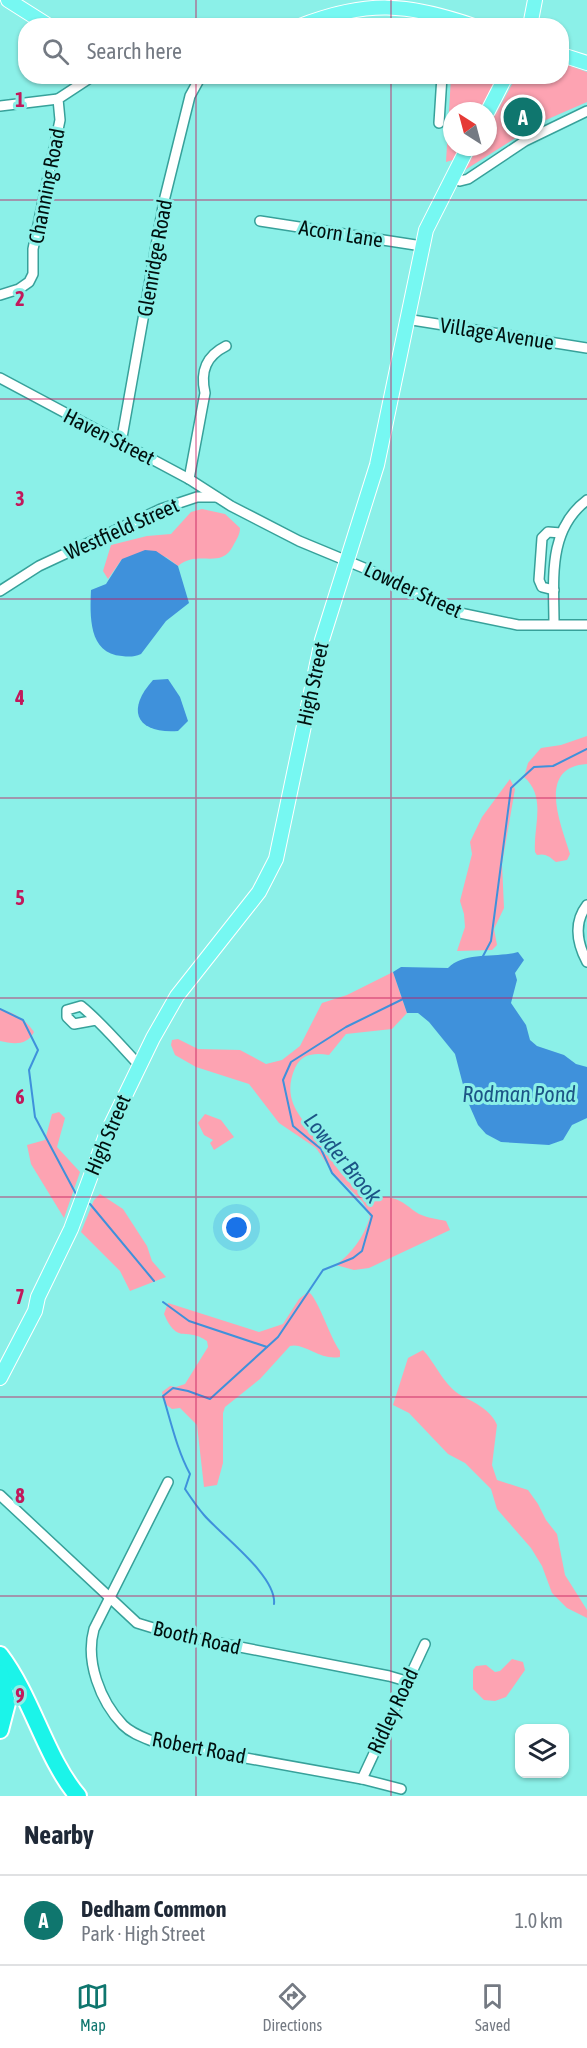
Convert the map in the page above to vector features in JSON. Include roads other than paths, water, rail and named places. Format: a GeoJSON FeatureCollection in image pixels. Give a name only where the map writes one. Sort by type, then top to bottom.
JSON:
{"type":"FeatureCollection","features":[{"type":"Feature","properties":{"kind":"highway"},"geometry":{"type":"LineString","coordinates":[[0,1655],[14,1675],[63,1774],[78,1796]]}},
{"type":"Feature","properties":{"kind":"highway"},"geometry":{"type":"LineString","coordinates":[[0,1673],[7,1703],[0,1730]]}},
{"type":"Feature","properties":{"kind":"main road"},"geometry":{"type":"LineString","coordinates":[[8,0],[36,18]]}},
{"type":"Feature","properties":{"kind":"main road"},"geometry":{"type":"LineString","coordinates":[[532,18],[535,0]]}},
{"type":"Feature","properties":{"kind":"main road"},"geometry":{"type":"LineString","coordinates":[[318,18],[339,9],[374,3],[402,4],[437,18]]}},
{"type":"Feature","properties":{"kind":"main road"},"geometry":{"type":"LineString","coordinates":[[569,57],[587,63]]}},
{"type":"Feature","properties":{"kind":"main road"},"geometry":{"type":"LineString","coordinates":[[493,102],[502,84]]}},
{"type":"Feature","properties":{"kind":"main road","name":"High Street"},"geometry":{"type":"LineString","coordinates":[[0,1378],[35,1311],[38,1297],[70,1229],[106,1135],[139,1065],[177,996],[248,907],[273,867],[281,839],[322,640],[377,465],[422,246],[432,213],[463,156]]}},
{"type":"Feature","properties":{"kind":"main road","name":"High Street"},"geometry":{"type":"LineString","coordinates":[[0,1361],[28,1307],[38,1297]]}},
{"type":"Feature","properties":{"kind":"street","name":"Channing Road"},"geometry":{"type":"LineString","coordinates":[[0,295],[19,289],[29,282],[33,274],[33,249],[60,120],[58,99],[81,84]]}},
{"type":"Feature","properties":{"kind":"street","name":"Glenridge Road"},"geometry":{"type":"LineString","coordinates":[[121,443],[164,201],[190,96],[197,84]]}},
{"type":"Feature","properties":{"kind":"street"},"geometry":{"type":"LineString","coordinates":[[439,123],[441,84]]}},
{"type":"Feature","properties":{"kind":"street"},"geometry":{"type":"LineString","coordinates":[[0,106],[58,99]]}},
{"type":"Feature","properties":{"kind":"street"},"geometry":{"type":"LineString","coordinates":[[451,178],[466,180],[525,141],[587,111]]}},
{"type":"Feature","properties":{"kind":"street","name":"Acorn Lane"},"geometry":{"type":"LineString","coordinates":[[260,221],[422,246]]}},
{"type":"Feature","properties":{"kind":"street","name":"Village Avenue"},"geometry":{"type":"LineString","coordinates":[[406,320],[587,348]]}},
{"type":"Feature","properties":{"kind":"street"},"geometry":{"type":"LineString","coordinates":[[189,479],[205,393],[202,380],[206,363],[214,352],[226,346]]}},
{"type":"Feature","properties":{"kind":"street","name":"Haven Street"},"geometry":{"type":"LineString","coordinates":[[0,378],[189,479],[216,497]]}},
{"type":"Feature","properties":{"kind":"street","name":"Westfield Street"},"geometry":{"type":"LineString","coordinates":[[0,591],[39,566],[161,509],[197,497],[216,497]]}},
{"type":"Feature","properties":{"kind":"street"},"geometry":{"type":"LineString","coordinates":[[216,497],[299,541],[347,560]]}},
{"type":"Feature","properties":{"kind":"street"},"geometry":{"type":"LineString","coordinates":[[554,624],[554,559],[561,533],[570,517],[587,500]]}},
{"type":"Feature","properties":{"kind":"street"},"geometry":{"type":"LineString","coordinates":[[554,590],[542,587],[539,580],[542,538],[548,532],[561,533]]}},
{"type":"Feature","properties":{"kind":"street","name":"Lowder Street"},"geometry":{"type":"LineString","coordinates":[[347,560],[461,614],[518,625],[587,625]]}},
{"type":"Feature","properties":{"kind":"street"},"geometry":{"type":"LineString","coordinates":[[587,905],[578,922],[577,941],[587,962]]}},
{"type":"Feature","properties":{"kind":"street"},"geometry":{"type":"LineString","coordinates":[[96,1020],[139,1065]]}},
{"type":"Feature","properties":{"kind":"street","name":"Robert Road"},"geometry":{"type":"LineString","coordinates":[[168,1482],[94,1629],[90,1644],[90,1659],[98,1683],[111,1709],[123,1725],[152,1741],[362,1779],[401,1789]]}},
{"type":"Feature","properties":{"kind":"street","name":"Booth Road"},"geometry":{"type":"LineString","coordinates":[[0,1495],[137,1623],[151,1628],[406,1681]]}},
{"type":"Feature","properties":{"kind":"street","name":"Ridley Road"},"geometry":{"type":"LineString","coordinates":[[362,1779],[425,1644]]}},
{"type":"Feature","properties":{"kind":"water"},"geometry":{"type":"Polygon","coordinates":[[[145,550],[156,551],[178,566],[189,603],[166,621],[141,654],[129,657],[111,654],[97,641],[93,632],[91,590],[106,584],[122,559],[145,550]]]}},
{"type":"Feature","properties":{"kind":"water"},"geometry":{"type":"Polygon","coordinates":[[[168,679],[180,697],[188,721],[178,731],[153,729],[140,718],[138,711],[139,701],[153,680],[168,679]]]}},
{"type":"Feature","properties":{"kind":"water","name":"Rodman Pond"},"geometry":{"type":"Polygon","coordinates":[[[518,952],[524,960],[515,973],[517,980],[511,1003],[526,1025],[530,1040],[537,1046],[564,1055],[576,1064],[587,1067],[587,1118],[572,1125],[563,1140],[549,1145],[501,1142],[486,1134],[478,1125],[467,1100],[455,1054],[429,1022],[418,1013],[407,1013],[393,972],[401,967],[448,968],[463,959],[518,952]]]}},
{"type":"Feature","properties":{"kind":"waterway","name":"Lowder Brook"},"geometry":{"type":"LineString","coordinates":[[482,958],[491,941],[511,788],[534,767],[553,766],[587,749]]}},
{"type":"Feature","properties":{"kind":"waterway","name":"Lowder Brook"},"geometry":{"type":"LineString","coordinates":[[274,1604],[273,1593],[258,1569],[204,1515],[185,1489],[190,1474],[178,1446],[163,1396],[173,1388],[210,1399],[278,1337],[323,1270],[353,1258],[362,1251],[372,1216],[332,1173],[321,1149],[293,1126],[283,1080],[291,1062],[346,1027],[403,999]]}},
{"type":"Feature","properties":{"kind":"waterway"},"geometry":{"type":"LineString","coordinates":[[0,1009],[23,1020],[38,1050],[29,1070],[35,1117],[76,1194]]}},
{"type":"Feature","properties":{"kind":"waterway"},"geometry":{"type":"LineString","coordinates":[[90,1204],[154,1281]]}},
{"type":"Feature","properties":{"kind":"waterway"},"geometry":{"type":"LineString","coordinates":[[163,1302],[189,1321],[267,1347]]}},
{"type":"Feature","properties":{"kind":"place","name":"Dedham Common"},"geometry":{"type":"Point","coordinates":[523,117]}}]}
